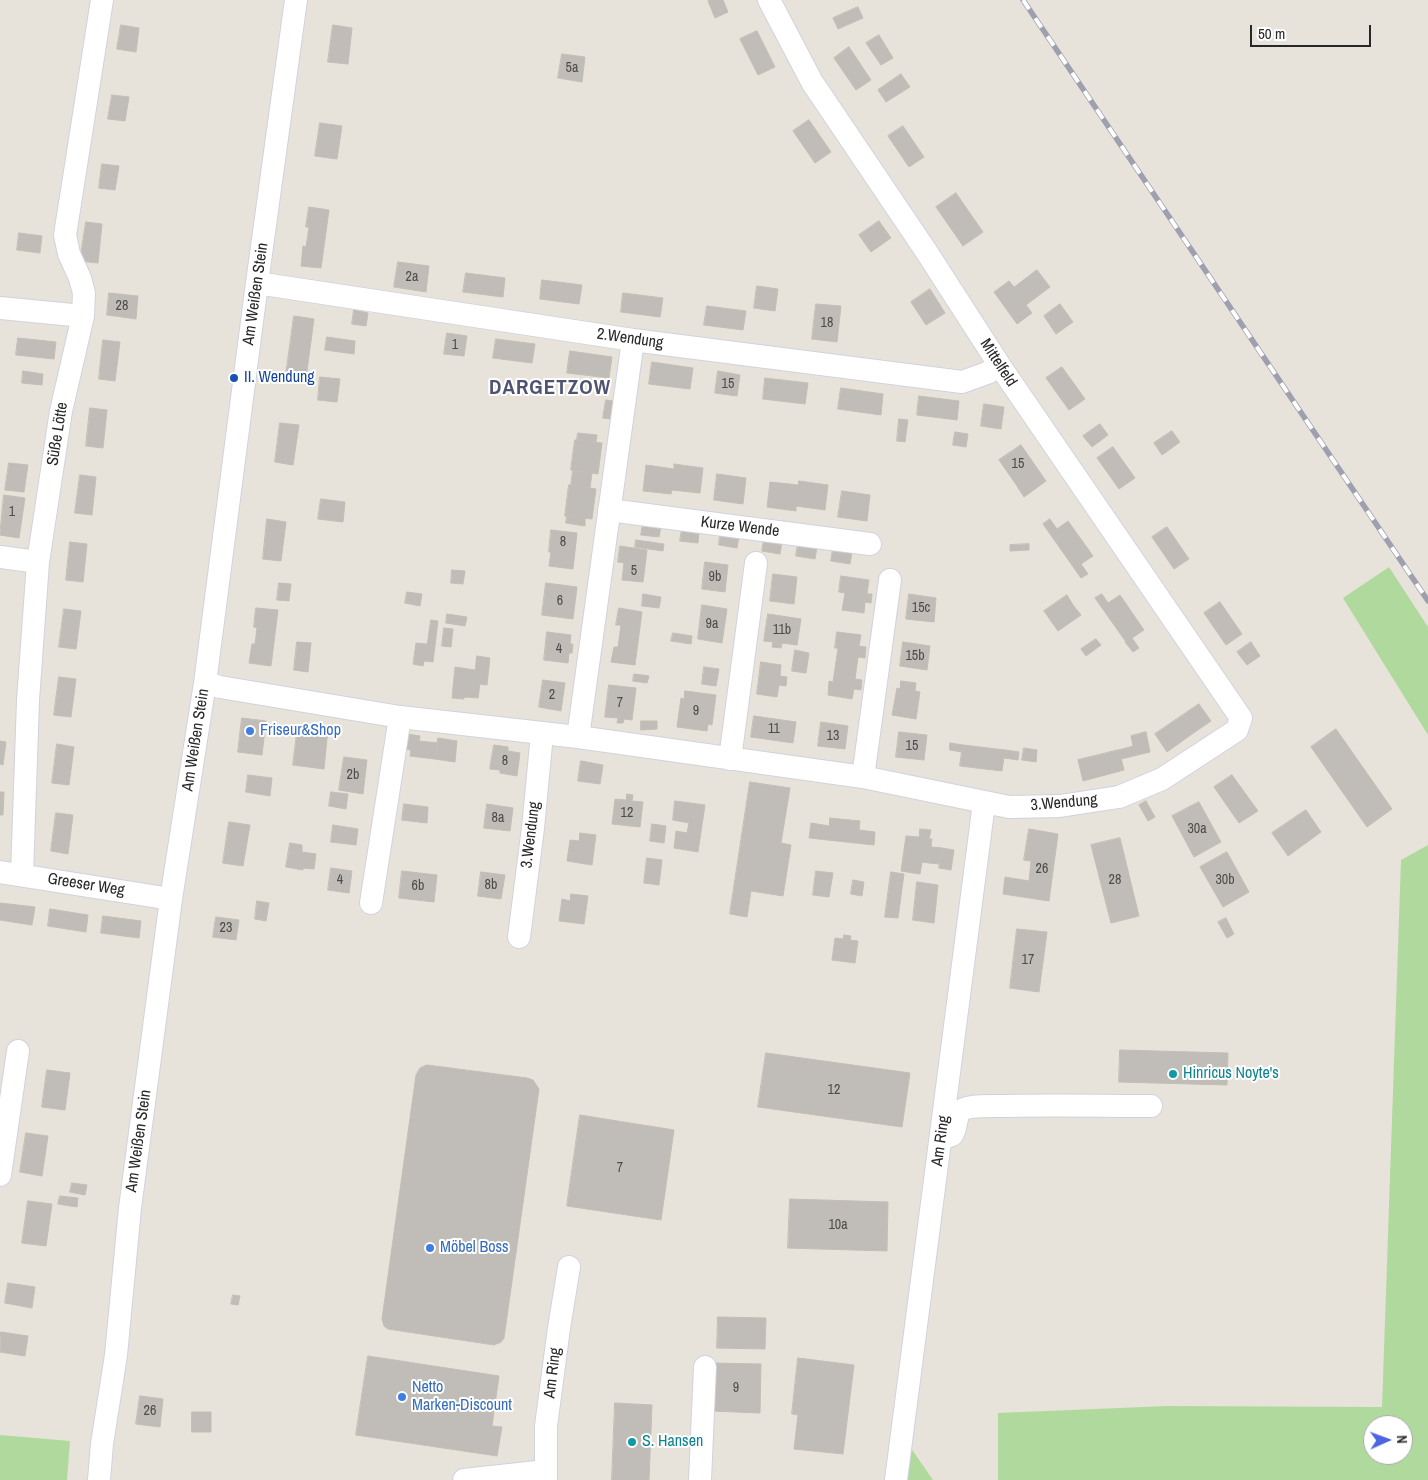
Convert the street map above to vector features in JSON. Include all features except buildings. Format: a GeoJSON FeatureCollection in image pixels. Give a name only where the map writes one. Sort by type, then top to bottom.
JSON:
{"type":"FeatureCollection","features":[{"type":"Feature","properties":{"kind":"street","name":"Süße Lötte"},"geometry":{"type":"LineString","coordinates":[[22,876],[28,700],[38,562],[61,411],[83,316],[84,293],[80,278],[69,254],[65,236],[102,0]]}},
{"type":"Feature","properties":{"kind":"street","name":"Am Weißen Stein"},"geometry":{"type":"LineString","coordinates":[[100,1480],[102,1444],[116,1355],[130,1208],[171,899],[205,683],[296,0]]}},
{"type":"Feature","properties":{"kind":"street","name":"Mittelfeld"},"geometry":{"type":"LineString","coordinates":[[769,0],[812,82],[1000,366],[1240,718]]}},
{"type":"Feature","properties":{"kind":"street","name":"2.Wendung"},"geometry":{"type":"LineString","coordinates":[[257,283],[633,340],[962,382],[1000,366]]}},
{"type":"Feature","properties":{"kind":"street"},"geometry":{"type":"LineString","coordinates":[[0,308],[83,316]]}},
{"type":"Feature","properties":{"kind":"street"},"geometry":{"type":"LineString","coordinates":[[578,737],[633,340]]}},
{"type":"Feature","properties":{"kind":"street","name":"Kurze Wende"},"geometry":{"type":"LineString","coordinates":[[609,510],[870,544]]}},
{"type":"Feature","properties":{"kind":"street"},"geometry":{"type":"LineString","coordinates":[[0,557],[38,562]]}},
{"type":"Feature","properties":{"kind":"street"},"geometry":{"type":"LineString","coordinates":[[730,759],[756,563]]}},
{"type":"Feature","properties":{"kind":"street"},"geometry":{"type":"LineString","coordinates":[[863,777],[890,580]]}},
{"type":"Feature","properties":{"kind":"street","name":"3.Wendung"},"geometry":{"type":"LineString","coordinates":[[205,683],[400,717],[578,737],[863,777],[1009,807],[1060,806],[1119,797],[1162,779],[1195,758],[1237,730],[1240,718]]}},
{"type":"Feature","properties":{"kind":"street"},"geometry":{"type":"LineString","coordinates":[[371,903],[400,717]]}},
{"type":"Feature","properties":{"kind":"street","name":"3.Wendung"},"geometry":{"type":"LineString","coordinates":[[519,937],[533,828],[542,734]]}},
{"type":"Feature","properties":{"kind":"street","name":"Am Ring"},"geometry":{"type":"LineString","coordinates":[[896,1480],[984,803]]}},
{"type":"Feature","properties":{"kind":"street","name":"Greeser Weg"},"geometry":{"type":"LineString","coordinates":[[0,872],[171,899]]}},
{"type":"Feature","properties":{"kind":"street"},"geometry":{"type":"LineString","coordinates":[[0,1175],[18,1051]]}},
{"type":"Feature","properties":{"kind":"street"},"geometry":{"type":"LineString","coordinates":[[942,1135],[952,1135],[955,1132],[958,1114],[964,1108],[1058,1105],[1151,1106]]}},
{"type":"Feature","properties":{"kind":"street","name":"Am Ring"},"geometry":{"type":"LineString","coordinates":[[546,1476],[546,1426],[569,1267]]}},
{"type":"Feature","properties":{"kind":"street"},"geometry":{"type":"LineString","coordinates":[[700,1480],[706,1367]]}},
{"type":"Feature","properties":{"kind":"street"},"geometry":{"type":"LineString","coordinates":[[471,1480],[546,1476]]}},
{"type":"Feature","properties":{"kind":"green space"},"geometry":{"type":"Polygon","coordinates":[[[1389,567],[1428,627],[1428,735],[1343,598],[1389,567]]]}},
{"type":"Feature","properties":{"kind":"green space"},"geometry":{"type":"Polygon","coordinates":[[[1428,845],[1428,1480],[998,1480],[998,1413],[1168,1406],[1382,1407],[1401,860],[1428,845]]]}},
{"type":"Feature","properties":{"kind":"green space"},"geometry":{"type":"Polygon","coordinates":[[[0,1435],[70,1441],[67,1480],[0,1480],[0,1435]]]}},
{"type":"Feature","properties":{"kind":"green space"},"geometry":{"type":"Polygon","coordinates":[[[908,1444],[933,1480],[900,1480],[908,1444]]]}},
{"type":"Feature","properties":{"kind":"railway"},"geometry":{"type":"LineString","coordinates":[[1023,0],[1428,601]]}},
{"type":"Feature","properties":{"kind":"place","name":"II. Wendung"},"geometry":{"type":"Point","coordinates":[234,378]}},
{"type":"Feature","properties":{"kind":"place","name":"Friseur&Shop"},"geometry":{"type":"Point","coordinates":[250,731]}},
{"type":"Feature","properties":{"kind":"place","name":"Hinricus Noyte's"},"geometry":{"type":"Point","coordinates":[1173,1074]}},
{"type":"Feature","properties":{"kind":"place","name":"Möbel Boss"},"geometry":{"type":"Point","coordinates":[430,1248]}},
{"type":"Feature","properties":{"kind":"place","name":"Netto Marken-Discount"},"geometry":{"type":"Point","coordinates":[402,1397]}},
{"type":"Feature","properties":{"kind":"place","name":"S. Hansen"},"geometry":{"type":"Point","coordinates":[632,1442]}},
{"type":"Feature","properties":{"kind":"district","name":"DARGETZOW"},"geometry":{"type":"Point","coordinates":[550,388]}}]}
